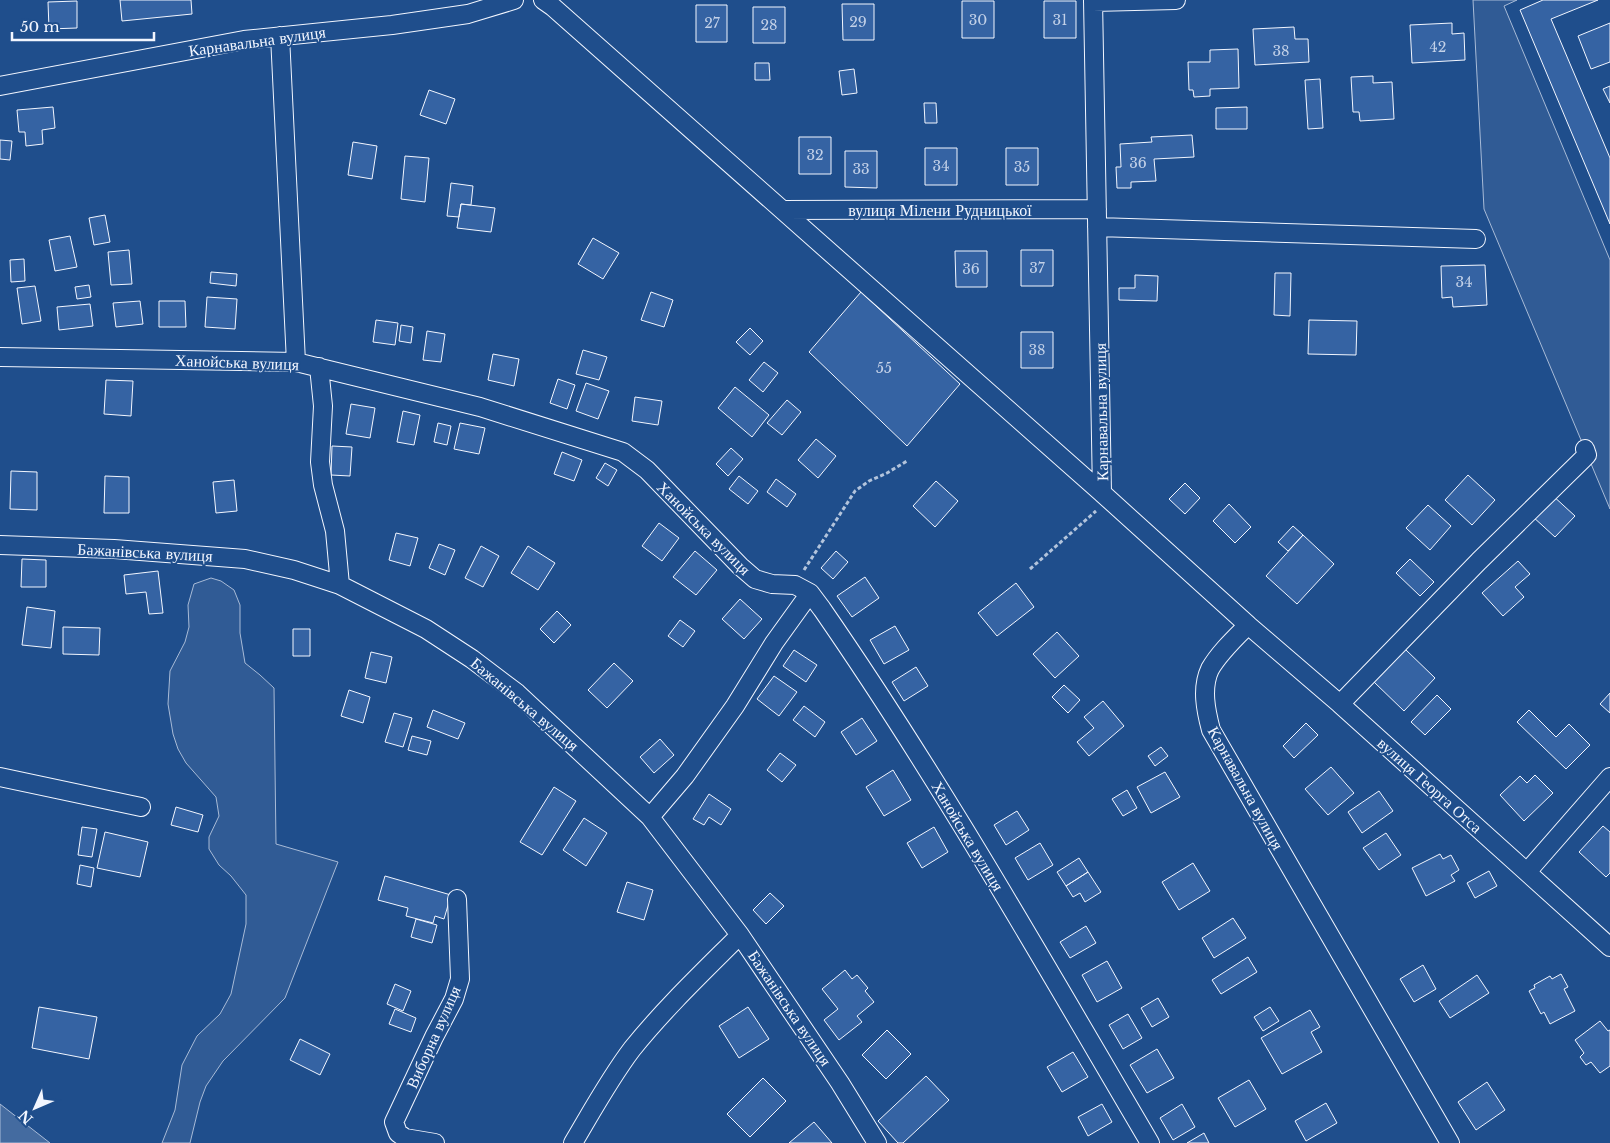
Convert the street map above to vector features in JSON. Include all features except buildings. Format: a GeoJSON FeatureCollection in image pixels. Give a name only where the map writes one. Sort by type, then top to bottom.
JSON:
{"type":"FeatureCollection","features":[{"type":"Feature","properties":{"kind":"street","name":"Карнавальна вулиця"},"geometry":{"type":"LineString","coordinates":[[0,86],[244,40],[392,25],[468,14],[514,0]]}},
{"type":"Feature","properties":{"kind":"street"},"geometry":{"type":"LineString","coordinates":[[543,0],[784,210],[1106,496]]}},
{"type":"Feature","properties":{"kind":"street","name":"Карнавальна вулиця"},"geometry":{"type":"LineString","coordinates":[[1176,0],[1093,1],[1097,227],[1106,496],[1248,624],[1221,654],[1210,670],[1206,687],[1206,709],[1211,730],[1450,1143]]}},
{"type":"Feature","properties":{"kind":"street"},"geometry":{"type":"LineString","coordinates":[[280,36],[296,362]]}},
{"type":"Feature","properties":{"kind":"street","name":"вулиця Мілени Рудницької"},"geometry":{"type":"LineString","coordinates":[[784,210],[1097,209]]}},
{"type":"Feature","properties":{"kind":"street"},"geometry":{"type":"LineString","coordinates":[[1097,227],[1476,239]]}},
{"type":"Feature","properties":{"kind":"street","name":"Ханойська вулиця"},"geometry":{"type":"LineString","coordinates":[[0,357],[296,362],[480,407],[622,452],[647,470],[740,566],[755,579],[802,589],[833,624],[902,727],[1150,1143]]}},
{"type":"Feature","properties":{"kind":"street"},"geometry":{"type":"LineString","coordinates":[[319,367],[322,406],[320,462],[323,485],[335,531],[340,585]]}},
{"type":"Feature","properties":{"kind":"street"},"geometry":{"type":"LineString","coordinates":[[1340,704],[1479,561],[1587,455],[1585,449]]}},
{"type":"Feature","properties":{"kind":"street","name":"Бажанівська вулиця"},"geometry":{"type":"LineString","coordinates":[[0,545],[114,549],[245,558],[294,570],[340,585],[426,629],[472,659],[517,693],[650,817],[740,934],[840,1083],[877,1143]]}},
{"type":"Feature","properties":{"kind":"street"},"geometry":{"type":"LineString","coordinates":[[650,817],[685,776],[735,706],[774,643],[802,589]]}},
{"type":"Feature","properties":{"kind":"street","name":"вулиця Георга Отса"},"geometry":{"type":"LineString","coordinates":[[1248,624],[1340,704],[1610,947]]}},
{"type":"Feature","properties":{"kind":"street"},"geometry":{"type":"LineString","coordinates":[[0,776],[141,806]]}},
{"type":"Feature","properties":{"kind":"street"},"geometry":{"type":"LineString","coordinates":[[1527,872],[1610,777]]}},
{"type":"Feature","properties":{"kind":"street","name":"Виборна вулиця"},"geometry":{"type":"LineString","coordinates":[[434,1143],[405,1138],[398,1133],[394,1122],[454,999],[460,979],[457,899]]}},
{"type":"Feature","properties":{"kind":"street"},"geometry":{"type":"LineString","coordinates":[[573,1143],[599,1098],[632,1050],[668,1006],[740,934]]}},
{"type":"Feature","properties":{"kind":"path"},"geometry":{"type":"LineString","coordinates":[[802,589],[855,491],[907,460]]}},
{"type":"Feature","properties":{"kind":"path"},"geometry":{"type":"LineString","coordinates":[[1030,568],[1106,496]]}},
{"type":"Feature","properties":{"kind":"shaded area"},"geometry":{"type":"Polygon","coordinates":[[[1473,0],[1517,0],[1504,6],[1610,260],[1610,509],[1484,209],[1473,0]]]}},
{"type":"Feature","properties":{"kind":"shaded area"},"geometry":{"type":"Polygon","coordinates":[[[211,578],[221,581],[234,590],[240,605],[240,633],[245,663],[274,688],[276,844],[338,862],[285,998],[223,1061],[206,1086],[190,1143],[162,1143],[175,1110],[182,1065],[197,1036],[220,1014],[231,994],[246,924],[246,895],[231,876],[219,865],[209,849],[209,837],[219,816],[216,797],[186,763],[178,749],[173,734],[168,704],[170,671],[185,642],[189,627],[188,605],[194,584],[211,578]]]}},
{"type":"Feature","properties":{"kind":"shaded area"},"geometry":{"type":"Polygon","coordinates":[[[0,1104],[50,1143],[0,1143],[0,1104]]]}}]}
